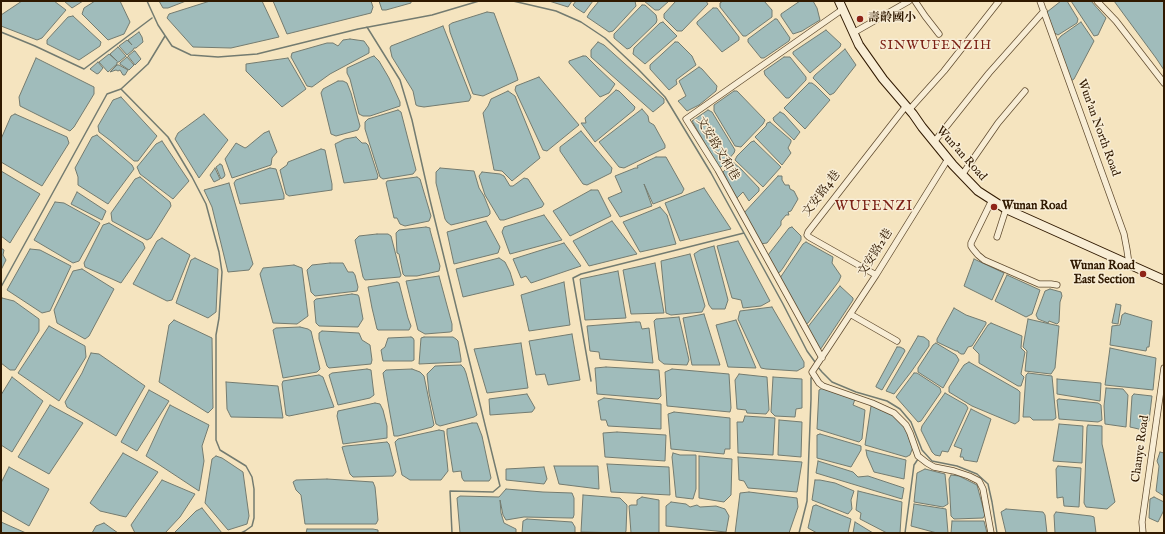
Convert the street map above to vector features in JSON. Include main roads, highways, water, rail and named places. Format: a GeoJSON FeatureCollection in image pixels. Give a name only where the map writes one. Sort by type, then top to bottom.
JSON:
{"type":"FeatureCollection","features":[{"type":"Feature","properties":{"kind":"water"},"geometry":{"type":"Polygon","coordinates":[[[22,1],[54,1],[66,10],[42,38],[37,40],[1,26],[1,15],[22,1]]]}},
{"type":"Feature","properties":{"kind":"water"},"geometry":{"type":"Polygon","coordinates":[[[64,1],[83,1],[72,8],[64,1]]]}},
{"type":"Feature","properties":{"kind":"water"},"geometry":{"type":"Polygon","coordinates":[[[95,1],[120,1],[130,22],[124,34],[108,40],[82,14],[84,8],[95,1]]]}},
{"type":"Feature","properties":{"kind":"water"},"geometry":{"type":"Polygon","coordinates":[[[159,1],[186,1],[168,8],[163,8],[159,1]]]}},
{"type":"Feature","properties":{"kind":"water"},"geometry":{"type":"Polygon","coordinates":[[[210,1],[262,1],[279,37],[231,48],[193,47],[167,18],[169,14],[210,1]]]}},
{"type":"Feature","properties":{"kind":"water"},"geometry":{"type":"Polygon","coordinates":[[[273,1],[371,1],[373,7],[371,13],[287,34],[273,1]]]}},
{"type":"Feature","properties":{"kind":"water"},"geometry":{"type":"Polygon","coordinates":[[[379,1],[411,1],[411,3],[382,10],[379,1]]]}},
{"type":"Feature","properties":{"kind":"water"},"geometry":{"type":"Polygon","coordinates":[[[549,1],[572,1],[568,7],[549,1]]]}},
{"type":"Feature","properties":{"kind":"water"},"geometry":{"type":"Polygon","coordinates":[[[576,1],[593,1],[584,13],[573,5],[576,1]]]}},
{"type":"Feature","properties":{"kind":"water"},"geometry":{"type":"Polygon","coordinates":[[[599,1],[635,1],[636,6],[613,31],[609,32],[587,17],[599,1]]]}},
{"type":"Feature","properties":{"kind":"water"},"geometry":{"type":"Polygon","coordinates":[[[644,1],[669,1],[659,10],[655,10],[644,1]]]}},
{"type":"Feature","properties":{"kind":"water"},"geometry":{"type":"Polygon","coordinates":[[[676,1],[706,1],[708,4],[682,31],[677,31],[664,18],[664,14],[676,1]]]}},
{"type":"Feature","properties":{"kind":"water"},"geometry":{"type":"Polygon","coordinates":[[[723,1],[764,1],[772,10],[772,17],[746,36],[743,36],[720,7],[720,3],[723,1]]]}},
{"type":"Feature","properties":{"kind":"water"},"geometry":{"type":"Polygon","coordinates":[[[800,1],[813,1],[817,8],[820,20],[802,31],[793,34],[781,14],[800,1]]]}},
{"type":"Feature","properties":{"kind":"water"},"geometry":{"type":"Polygon","coordinates":[[[1061,1],[1067,1],[1078,19],[1077,23],[1058,35],[1053,32],[1047,12],[1061,1]]]}},
{"type":"Feature","properties":{"kind":"water"},"geometry":{"type":"Polygon","coordinates":[[[1071,1],[1091,1],[1106,18],[1098,35],[1094,36],[1071,1]]]}},
{"type":"Feature","properties":{"kind":"water"},"geometry":{"type":"Polygon","coordinates":[[[1114,1],[1164,1],[1164,70],[1156,58],[1114,1]]]}},
{"type":"Feature","properties":{"kind":"water"},"geometry":{"type":"Polygon","coordinates":[[[642,5],[645,5],[656,15],[656,23],[630,48],[627,49],[614,38],[614,34],[642,5]]]}},
{"type":"Feature","properties":{"kind":"water"},"geometry":{"type":"Polygon","coordinates":[[[713,8],[717,8],[739,37],[739,40],[722,52],[697,24],[697,22],[713,8]]]}},
{"type":"Feature","properties":{"kind":"water"},"geometry":{"type":"Polygon","coordinates":[[[487,12],[494,13],[518,80],[483,96],[473,94],[450,32],[449,25],[487,12]]]}},
{"type":"Feature","properties":{"kind":"water"},"geometry":{"type":"Polygon","coordinates":[[[73,16],[101,42],[100,46],[79,60],[47,44],[47,40],[68,17],[73,16]]]}},
{"type":"Feature","properties":{"kind":"water"},"geometry":{"type":"Polygon","coordinates":[[[777,19],[790,38],[789,41],[764,58],[761,58],[748,42],[748,39],[777,19]]]}},
{"type":"Feature","properties":{"kind":"water"},"geometry":{"type":"Polygon","coordinates":[[[663,22],[677,36],[645,64],[633,54],[634,48],[660,23],[663,22]]]}},
{"type":"Feature","properties":{"kind":"water"},"geometry":{"type":"Polygon","coordinates":[[[1081,22],[1094,41],[1074,79],[1071,81],[1057,41],[1061,36],[1081,22]]]}},
{"type":"Feature","properties":{"kind":"water"},"geometry":{"type":"Polygon","coordinates":[[[443,26],[471,97],[469,101],[424,107],[418,106],[416,105],[413,91],[392,57],[390,48],[391,46],[443,26]]]}},
{"type":"Feature","properties":{"kind":"water"},"geometry":{"type":"Polygon","coordinates":[[[826,30],[841,44],[840,47],[810,73],[793,54],[793,52],[826,30]]]}},
{"type":"Feature","properties":{"kind":"water"},"geometry":{"type":"Polygon","coordinates":[[[139,32],[143,42],[127,55],[119,46],[127,40],[132,45],[128,40],[139,32]]]}},
{"type":"Feature","properties":{"kind":"water"},"geometry":{"type":"Polygon","coordinates":[[[350,39],[364,41],[369,48],[369,53],[330,74],[312,87],[307,86],[291,57],[292,53],[327,43],[333,43],[338,46],[343,40],[350,39]]]}},
{"type":"Feature","properties":{"kind":"water"},"geometry":{"type":"Polygon","coordinates":[[[598,42],[604,45],[664,99],[664,103],[653,112],[591,57],[591,50],[598,42]]]}},
{"type":"Feature","properties":{"kind":"water"},"geometry":{"type":"Polygon","coordinates":[[[675,42],[678,42],[692,56],[696,65],[676,80],[677,84],[669,90],[650,69],[650,65],[675,42]]]}},
{"type":"Feature","properties":{"kind":"water"},"geometry":{"type":"Polygon","coordinates":[[[118,47],[126,56],[117,62],[117,64],[108,72],[99,62],[109,54],[117,61],[110,54],[118,47]]]}},
{"type":"Feature","properties":{"kind":"water"},"geometry":{"type":"Polygon","coordinates":[[[845,49],[856,65],[834,93],[830,95],[813,78],[845,49]]]}},
{"type":"Feature","properties":{"kind":"water"},"geometry":{"type":"Polygon","coordinates":[[[134,51],[141,59],[135,65],[128,56],[134,51]]]}},
{"type":"Feature","properties":{"kind":"water"},"geometry":{"type":"Polygon","coordinates":[[[374,56],[379,61],[389,78],[400,102],[400,106],[370,116],[363,116],[359,114],[347,73],[347,68],[374,56]]]}},
{"type":"Feature","properties":{"kind":"water"},"geometry":{"type":"Polygon","coordinates":[[[586,56],[615,84],[609,93],[600,97],[569,63],[569,61],[586,56]]]}},
{"type":"Feature","properties":{"kind":"water"},"geometry":{"type":"Polygon","coordinates":[[[127,57],[134,65],[129,70],[120,64],[127,57]]]}},
{"type":"Feature","properties":{"kind":"water"},"geometry":{"type":"Polygon","coordinates":[[[784,57],[790,57],[806,77],[806,80],[789,98],[786,98],[765,75],[764,71],[784,57]]]}},
{"type":"Feature","properties":{"kind":"water"},"geometry":{"type":"Polygon","coordinates":[[[36,58],[94,87],[94,94],[70,131],[20,106],[19,97],[36,58]]]}},
{"type":"Feature","properties":{"kind":"water"},"geometry":{"type":"Polygon","coordinates":[[[288,58],[306,89],[282,107],[246,71],[246,64],[288,58]]]}},
{"type":"Feature","properties":{"kind":"water"},"geometry":{"type":"Polygon","coordinates":[[[98,62],[103,68],[97,74],[90,69],[98,62]]]}},
{"type":"Feature","properties":{"kind":"water"},"geometry":{"type":"Polygon","coordinates":[[[117,65],[128,70],[125,75],[123,75],[120,70],[110,72],[117,65]]]}},
{"type":"Feature","properties":{"kind":"water"},"geometry":{"type":"Polygon","coordinates":[[[699,67],[717,86],[716,91],[699,105],[687,111],[678,101],[686,96],[679,81],[699,67]]]}},
{"type":"Feature","properties":{"kind":"water"},"geometry":{"type":"Polygon","coordinates":[[[539,77],[579,125],[547,151],[543,150],[515,90],[516,86],[539,77]]]}},
{"type":"Feature","properties":{"kind":"water"},"geometry":{"type":"Polygon","coordinates":[[[338,81],[347,83],[360,126],[358,130],[336,136],[331,134],[321,93],[323,89],[338,81]]]}},
{"type":"Feature","properties":{"kind":"water"},"geometry":{"type":"Polygon","coordinates":[[[809,83],[816,86],[830,100],[805,129],[784,108],[809,83]]]}},
{"type":"Feature","properties":{"kind":"water"},"geometry":{"type":"Polygon","coordinates":[[[616,90],[619,91],[635,107],[634,110],[595,142],[581,123],[586,123],[585,118],[616,90]]]}},
{"type":"Feature","properties":{"kind":"water"},"geometry":{"type":"Polygon","coordinates":[[[508,91],[515,96],[540,158],[512,181],[502,171],[494,170],[483,113],[491,99],[508,91]]]}},
{"type":"Feature","properties":{"kind":"water"},"geometry":{"type":"Polygon","coordinates":[[[734,91],[737,91],[765,120],[741,147],[735,146],[714,111],[714,105],[734,91]]]}},
{"type":"Feature","properties":{"kind":"water"},"geometry":{"type":"Polygon","coordinates":[[[121,97],[157,136],[138,161],[134,161],[99,132],[98,126],[113,100],[121,97]]]}},
{"type":"Feature","properties":{"kind":"water"},"geometry":{"type":"Polygon","coordinates":[[[642,109],[648,116],[649,122],[654,125],[665,145],[665,148],[624,168],[619,167],[599,142],[642,109]]]}},
{"type":"Feature","properties":{"kind":"water"},"geometry":{"type":"Polygon","coordinates":[[[398,110],[401,112],[416,170],[413,174],[383,179],[380,177],[365,129],[365,122],[368,119],[398,110]]]}},
{"type":"Feature","properties":{"kind":"water"},"geometry":{"type":"Polygon","coordinates":[[[708,110],[712,112],[735,150],[727,161],[719,168],[692,121],[708,110]]]}},
{"type":"Feature","properties":{"kind":"water"},"geometry":{"type":"Polygon","coordinates":[[[780,112],[784,114],[800,132],[794,140],[774,121],[773,118],[780,112]]]}},
{"type":"Feature","properties":{"kind":"water"},"geometry":{"type":"Polygon","coordinates":[[[15,114],[67,137],[69,143],[42,186],[1,162],[1,139],[11,116],[15,114]]]}},
{"type":"Feature","properties":{"kind":"water"},"geometry":{"type":"Polygon","coordinates":[[[204,114],[228,140],[199,178],[175,139],[178,133],[204,114]]]}},
{"type":"Feature","properties":{"kind":"water"},"geometry":{"type":"Polygon","coordinates":[[[770,122],[791,140],[788,148],[791,153],[782,165],[755,137],[767,123],[770,122]]]}},
{"type":"Feature","properties":{"kind":"water"},"geometry":{"type":"Polygon","coordinates":[[[269,131],[277,152],[272,158],[271,165],[232,178],[225,159],[236,143],[245,148],[264,133],[269,131]]]}},
{"type":"Feature","properties":{"kind":"water"},"geometry":{"type":"Polygon","coordinates":[[[581,131],[612,168],[611,173],[587,185],[583,184],[560,151],[560,147],[581,131]]]}},
{"type":"Feature","properties":{"kind":"water"},"geometry":{"type":"Polygon","coordinates":[[[97,135],[132,165],[134,169],[108,204],[78,185],[78,177],[75,168],[92,137],[97,135]]]}},
{"type":"Feature","properties":{"kind":"water"},"geometry":{"type":"Polygon","coordinates":[[[356,137],[362,143],[366,143],[368,145],[378,176],[377,179],[344,183],[335,144],[345,139],[356,137]]]}},
{"type":"Feature","properties":{"kind":"water"},"geometry":{"type":"Polygon","coordinates":[[[162,141],[189,181],[173,199],[140,174],[137,167],[156,144],[162,141]]]}},
{"type":"Feature","properties":{"kind":"water"},"geometry":{"type":"Polygon","coordinates":[[[754,141],[781,167],[763,187],[735,160],[751,142],[754,141]]]}},
{"type":"Feature","properties":{"kind":"water"},"geometry":{"type":"Polygon","coordinates":[[[321,149],[325,150],[332,190],[289,196],[286,194],[280,170],[287,165],[288,162],[321,149]]]}},
{"type":"Feature","properties":{"kind":"water"},"geometry":{"type":"Polygon","coordinates":[[[656,157],[666,157],[684,189],[682,193],[653,204],[644,184],[652,206],[620,217],[608,198],[622,192],[615,176],[638,168],[637,166],[656,157]]]}},
{"type":"Feature","properties":{"kind":"water"},"geometry":{"type":"Polygon","coordinates":[[[734,163],[759,188],[759,191],[749,201],[743,192],[736,199],[723,172],[734,163]]]}},
{"type":"Feature","properties":{"kind":"water"},"geometry":{"type":"Polygon","coordinates":[[[220,164],[222,165],[225,175],[221,179],[216,167],[220,164]]]}},
{"type":"Feature","properties":{"kind":"water"},"geometry":{"type":"Polygon","coordinates":[[[215,168],[220,179],[214,182],[210,175],[215,168]]]}},
{"type":"Feature","properties":{"kind":"water"},"geometry":{"type":"Polygon","coordinates":[[[270,168],[276,169],[284,199],[240,204],[234,183],[236,180],[270,168]]]}},
{"type":"Feature","properties":{"kind":"water"},"geometry":{"type":"Polygon","coordinates":[[[440,168],[474,171],[479,188],[484,196],[490,214],[488,216],[451,225],[447,222],[436,183],[436,172],[440,168]]]}},
{"type":"Feature","properties":{"kind":"water"},"geometry":{"type":"Polygon","coordinates":[[[1,171],[40,194],[10,243],[1,236],[1,171]]]}},
{"type":"Feature","properties":{"kind":"water"},"geometry":{"type":"Polygon","coordinates":[[[482,172],[500,174],[504,176],[510,186],[513,186],[524,178],[528,179],[544,204],[542,207],[500,220],[485,195],[479,176],[482,172]]]}},
{"type":"Feature","properties":{"kind":"water"},"geometry":{"type":"Polygon","coordinates":[[[778,176],[782,176],[782,180],[785,185],[789,185],[790,189],[794,191],[798,199],[791,211],[788,212],[789,215],[786,215],[781,221],[781,225],[767,243],[760,244],[743,214],[778,176]]]}},
{"type":"Feature","properties":{"kind":"water"},"geometry":{"type":"Polygon","coordinates":[[[140,177],[170,202],[171,206],[151,238],[147,240],[112,221],[111,213],[135,179],[140,177]]]}},
{"type":"Feature","properties":{"kind":"water"},"geometry":{"type":"Polygon","coordinates":[[[417,177],[420,179],[431,216],[429,221],[405,226],[400,224],[397,218],[394,218],[386,183],[387,181],[417,177]]]}},
{"type":"Feature","properties":{"kind":"water"},"geometry":{"type":"Polygon","coordinates":[[[229,183],[253,264],[249,270],[228,272],[212,207],[204,190],[229,183]]]}},
{"type":"Feature","properties":{"kind":"water"},"geometry":{"type":"Polygon","coordinates":[[[704,188],[731,229],[680,241],[665,203],[704,188]]]}},
{"type":"Feature","properties":{"kind":"water"},"geometry":{"type":"Polygon","coordinates":[[[591,190],[598,190],[611,216],[570,236],[553,211],[591,190]]]}},
{"type":"Feature","properties":{"kind":"water"},"geometry":{"type":"Polygon","coordinates":[[[77,192],[106,211],[102,220],[71,204],[77,192]]]}},
{"type":"Feature","properties":{"kind":"water"},"geometry":{"type":"Polygon","coordinates":[[[55,202],[64,203],[100,223],[79,261],[73,263],[34,240],[55,202]]]}},
{"type":"Feature","properties":{"kind":"water"},"geometry":{"type":"Polygon","coordinates":[[[660,207],[667,215],[676,244],[640,252],[623,222],[660,207]]]}},
{"type":"Feature","properties":{"kind":"water"},"geometry":{"type":"Polygon","coordinates":[[[544,215],[562,240],[510,254],[502,232],[504,227],[544,215]]]}},
{"type":"Feature","properties":{"kind":"water"},"geometry":{"type":"Polygon","coordinates":[[[486,221],[500,247],[498,253],[454,264],[447,232],[486,221]]]}},
{"type":"Feature","properties":{"kind":"water"},"geometry":{"type":"Polygon","coordinates":[[[612,221],[637,254],[589,266],[573,241],[612,221]]]}},
{"type":"Feature","properties":{"kind":"water"},"geometry":{"type":"Polygon","coordinates":[[[109,223],[143,243],[145,248],[121,283],[85,267],[84,263],[103,225],[109,223]]]}},
{"type":"Feature","properties":{"kind":"water"},"geometry":{"type":"Polygon","coordinates":[[[426,227],[430,228],[440,266],[439,271],[417,276],[405,276],[403,274],[399,254],[397,253],[396,233],[399,230],[426,227]]]}},
{"type":"Feature","properties":{"kind":"water"},"geometry":{"type":"Polygon","coordinates":[[[792,227],[801,236],[801,240],[783,268],[777,273],[768,255],[789,228],[792,227]]]}},
{"type":"Feature","properties":{"kind":"water"},"geometry":{"type":"Polygon","coordinates":[[[388,234],[391,236],[401,275],[400,277],[365,280],[363,277],[355,240],[359,236],[388,234]]]}},
{"type":"Feature","properties":{"kind":"water"},"geometry":{"type":"Polygon","coordinates":[[[162,238],[190,255],[172,300],[167,301],[133,284],[157,241],[162,238]]]}},
{"type":"Feature","properties":{"kind":"water"},"geometry":{"type":"Polygon","coordinates":[[[738,241],[770,301],[761,306],[743,308],[741,300],[732,298],[717,246],[738,241]]]}},
{"type":"Feature","properties":{"kind":"water"},"geometry":{"type":"Polygon","coordinates":[[[806,242],[833,257],[832,263],[841,276],[839,281],[805,325],[780,278],[803,244],[806,242]]]}},
{"type":"Feature","properties":{"kind":"water"},"geometry":{"type":"Polygon","coordinates":[[[564,243],[581,266],[531,283],[526,276],[521,278],[513,259],[564,243]]]}},
{"type":"Feature","properties":{"kind":"water"},"geometry":{"type":"Polygon","coordinates":[[[714,246],[728,300],[725,309],[712,309],[709,305],[694,254],[700,250],[714,246]]]}},
{"type":"Feature","properties":{"kind":"water"},"geometry":{"type":"Polygon","coordinates":[[[1,248],[4,250],[3,255],[6,260],[1,270],[1,248]]]}},
{"type":"Feature","properties":{"kind":"water"},"geometry":{"type":"Polygon","coordinates":[[[30,249],[40,250],[71,266],[50,311],[42,313],[7,290],[30,249]]]}},
{"type":"Feature","properties":{"kind":"water"},"geometry":{"type":"Polygon","coordinates":[[[690,254],[705,306],[702,312],[671,315],[666,313],[661,261],[690,254]]]}},
{"type":"Feature","properties":{"kind":"water"},"geometry":{"type":"Polygon","coordinates":[[[195,258],[218,269],[216,312],[208,318],[176,303],[191,260],[195,258]]]}},
{"type":"Feature","properties":{"kind":"water"},"geometry":{"type":"Polygon","coordinates":[[[499,258],[505,262],[514,285],[463,297],[456,269],[499,258]]]}},
{"type":"Feature","properties":{"kind":"water"},"geometry":{"type":"Polygon","coordinates":[[[974,259],[1004,273],[992,300],[964,286],[974,259]]]}},
{"type":"Feature","properties":{"kind":"water"},"geometry":{"type":"Polygon","coordinates":[[[343,263],[348,272],[353,272],[358,287],[357,291],[315,296],[311,292],[307,270],[312,265],[343,263]]]}},
{"type":"Feature","properties":{"kind":"water"},"geometry":{"type":"Polygon","coordinates":[[[655,263],[664,313],[631,314],[623,270],[655,263]]]}},
{"type":"Feature","properties":{"kind":"water"},"geometry":{"type":"Polygon","coordinates":[[[294,265],[302,268],[308,316],[297,324],[273,323],[260,274],[263,268],[294,265]]]}},
{"type":"Feature","properties":{"kind":"water"},"geometry":{"type":"Polygon","coordinates":[[[82,269],[114,289],[89,336],[85,339],[57,323],[54,310],[73,271],[82,269]]]}},
{"type":"Feature","properties":{"kind":"water"},"geometry":{"type":"Polygon","coordinates":[[[618,271],[626,318],[585,320],[580,279],[618,271]]]}},
{"type":"Feature","properties":{"kind":"water"},"geometry":{"type":"Polygon","coordinates":[[[1007,275],[1040,290],[1032,314],[1026,317],[995,301],[1007,275]]]}},
{"type":"Feature","properties":{"kind":"water"},"geometry":{"type":"Polygon","coordinates":[[[439,276],[452,324],[452,331],[425,334],[418,330],[406,281],[439,276]]]}},
{"type":"Feature","properties":{"kind":"water"},"geometry":{"type":"Polygon","coordinates":[[[397,282],[399,283],[411,326],[409,330],[378,330],[368,287],[397,282]]]}},
{"type":"Feature","properties":{"kind":"water"},"geometry":{"type":"Polygon","coordinates":[[[564,282],[570,325],[529,331],[521,295],[564,282]]]}},
{"type":"Feature","properties":{"kind":"water"},"geometry":{"type":"Polygon","coordinates":[[[840,286],[853,298],[853,300],[820,350],[807,328],[840,286]]]}},
{"type":"Feature","properties":{"kind":"water"},"geometry":{"type":"Polygon","coordinates":[[[1050,289],[1061,292],[1062,296],[1060,302],[1059,322],[1057,324],[1049,321],[1048,323],[1038,319],[1036,315],[1045,291],[1050,289]]]}},
{"type":"Feature","properties":{"kind":"water"},"geometry":{"type":"Polygon","coordinates":[[[352,294],[358,295],[359,297],[363,319],[358,327],[319,326],[316,323],[314,301],[316,299],[352,294]]]}},
{"type":"Feature","properties":{"kind":"water"},"geometry":{"type":"Polygon","coordinates":[[[2,298],[14,301],[39,319],[39,331],[15,370],[10,370],[1,363],[2,298]]]}},
{"type":"Feature","properties":{"kind":"water"},"geometry":{"type":"Polygon","coordinates":[[[1116,304],[1121,305],[1118,324],[1112,323],[1116,304]]]}},
{"type":"Feature","properties":{"kind":"water"},"geometry":{"type":"Polygon","coordinates":[[[772,307],[804,362],[804,367],[797,371],[761,368],[738,319],[740,311],[772,307]]]}},
{"type":"Feature","properties":{"kind":"water"},"geometry":{"type":"Polygon","coordinates":[[[954,308],[966,315],[986,322],[972,346],[968,347],[964,354],[961,354],[958,351],[937,342],[937,339],[954,308]]]}},
{"type":"Feature","properties":{"kind":"water"},"geometry":{"type":"Polygon","coordinates":[[[1125,313],[1152,321],[1149,347],[1147,347],[1146,351],[1110,345],[1112,326],[1120,325],[1122,315],[1125,313]]]}},
{"type":"Feature","properties":{"kind":"water"},"geometry":{"type":"Polygon","coordinates":[[[704,314],[720,365],[692,365],[683,318],[704,314]]]}},
{"type":"Feature","properties":{"kind":"water"},"geometry":{"type":"Polygon","coordinates":[[[679,317],[689,360],[687,365],[664,364],[659,360],[654,321],[656,319],[679,317]]]}},
{"type":"Feature","properties":{"kind":"water"},"geometry":{"type":"Polygon","coordinates":[[[1028,319],[1059,326],[1055,368],[1051,374],[1025,371],[1027,351],[1023,347],[1028,319]]]}},
{"type":"Feature","properties":{"kind":"water"},"geometry":{"type":"Polygon","coordinates":[[[174,320],[212,338],[213,408],[208,413],[159,382],[169,325],[174,320]]]}},
{"type":"Feature","properties":{"kind":"water"},"geometry":{"type":"Polygon","coordinates":[[[736,320],[756,368],[728,367],[716,325],[736,320]]]}},
{"type":"Feature","properties":{"kind":"water"},"geometry":{"type":"Polygon","coordinates":[[[640,322],[642,329],[649,328],[653,363],[600,359],[599,352],[590,351],[587,326],[640,322]]]}},
{"type":"Feature","properties":{"kind":"water"},"geometry":{"type":"Polygon","coordinates":[[[991,323],[1022,336],[1021,348],[1025,352],[1021,374],[1024,377],[1021,386],[1018,386],[979,363],[979,354],[973,348],[988,325],[991,323]]]}},
{"type":"Feature","properties":{"kind":"water"},"geometry":{"type":"Polygon","coordinates":[[[49,326],[85,346],[86,357],[59,401],[18,373],[49,326]]]}},
{"type":"Feature","properties":{"kind":"water"},"geometry":{"type":"Polygon","coordinates":[[[300,327],[311,331],[320,369],[317,372],[283,378],[273,330],[276,328],[300,327]]]}},
{"type":"Feature","properties":{"kind":"water"},"geometry":{"type":"Polygon","coordinates":[[[322,331],[359,333],[362,340],[370,345],[372,360],[371,364],[329,368],[327,366],[319,339],[319,333],[322,331]]]}},
{"type":"Feature","properties":{"kind":"water"},"geometry":{"type":"Polygon","coordinates":[[[572,334],[580,380],[548,385],[545,374],[536,375],[529,341],[572,334]]]}},
{"type":"Feature","properties":{"kind":"water"},"geometry":{"type":"Polygon","coordinates":[[[918,336],[924,337],[929,341],[929,346],[894,394],[886,391],[918,336]]]}},
{"type":"Feature","properties":{"kind":"water"},"geometry":{"type":"Polygon","coordinates":[[[411,337],[414,340],[414,360],[383,361],[381,350],[385,347],[388,338],[411,337]]]}},
{"type":"Feature","properties":{"kind":"water"},"geometry":{"type":"Polygon","coordinates":[[[453,337],[456,339],[458,341],[461,362],[419,364],[421,338],[453,337]]]}},
{"type":"Feature","properties":{"kind":"water"},"geometry":{"type":"Polygon","coordinates":[[[521,343],[528,388],[487,393],[474,349],[521,343]]]}},
{"type":"Feature","properties":{"kind":"water"},"geometry":{"type":"Polygon","coordinates":[[[936,343],[956,355],[959,360],[943,388],[918,372],[918,368],[933,345],[936,343]]]}},
{"type":"Feature","properties":{"kind":"water"},"geometry":{"type":"Polygon","coordinates":[[[897,347],[904,349],[905,351],[882,390],[876,386],[897,347]]]}},
{"type":"Feature","properties":{"kind":"water"},"geometry":{"type":"Polygon","coordinates":[[[1110,348],[1156,358],[1153,390],[1105,385],[1110,348]]]}},
{"type":"Feature","properties":{"kind":"water"},"geometry":{"type":"Polygon","coordinates":[[[91,353],[99,354],[145,386],[116,436],[67,407],[65,402],[82,373],[91,353]]]}},
{"type":"Feature","properties":{"kind":"water"},"geometry":{"type":"Polygon","coordinates":[[[969,362],[1020,392],[1019,421],[1015,424],[972,406],[949,392],[949,387],[964,365],[969,362]]]}},
{"type":"Feature","properties":{"kind":"water"},"geometry":{"type":"Polygon","coordinates":[[[461,365],[466,373],[477,415],[440,426],[436,424],[429,393],[427,374],[435,366],[461,365]]]}},
{"type":"Feature","properties":{"kind":"water"},"geometry":{"type":"Polygon","coordinates":[[[606,367],[659,370],[661,396],[658,399],[597,394],[595,368],[606,367]]]}},
{"type":"Feature","properties":{"kind":"water"},"geometry":{"type":"Polygon","coordinates":[[[367,369],[371,370],[374,395],[370,398],[338,405],[329,375],[332,373],[367,369]]]}},
{"type":"Feature","properties":{"kind":"water"},"geometry":{"type":"Polygon","coordinates":[[[412,369],[420,372],[424,376],[434,425],[432,427],[394,436],[383,373],[386,370],[412,369]]]}},
{"type":"Feature","properties":{"kind":"water"},"geometry":{"type":"Polygon","coordinates":[[[672,369],[729,374],[730,412],[667,406],[665,372],[672,369]]]}},
{"type":"Feature","properties":{"kind":"water"},"geometry":{"type":"Polygon","coordinates":[[[914,373],[917,373],[940,388],[941,392],[921,421],[918,422],[896,397],[914,373]]]}},
{"type":"Feature","properties":{"kind":"water"},"geometry":{"type":"Polygon","coordinates":[[[1028,373],[1052,376],[1056,418],[1053,420],[1033,420],[1030,417],[1023,417],[1026,375],[1028,373]]]}},
{"type":"Feature","properties":{"kind":"water"},"geometry":{"type":"Polygon","coordinates":[[[739,374],[767,377],[769,410],[766,414],[747,413],[746,410],[737,409],[735,380],[739,374]]]}},
{"type":"Feature","properties":{"kind":"water"},"geometry":{"type":"Polygon","coordinates":[[[319,375],[323,377],[334,407],[289,416],[286,415],[282,384],[283,381],[319,375]]]}},
{"type":"Feature","properties":{"kind":"water"},"geometry":{"type":"Polygon","coordinates":[[[12,377],[43,401],[12,452],[1,445],[1,395],[12,377]]]}},
{"type":"Feature","properties":{"kind":"water"},"geometry":{"type":"Polygon","coordinates":[[[773,377],[802,379],[802,408],[796,409],[795,417],[775,416],[771,412],[773,377]]]}},
{"type":"Feature","properties":{"kind":"water"},"geometry":{"type":"Polygon","coordinates":[[[1057,379],[1101,383],[1100,401],[1057,394],[1057,379]]]}},
{"type":"Feature","properties":{"kind":"water"},"geometry":{"type":"Polygon","coordinates":[[[226,382],[278,386],[283,418],[231,417],[227,409],[226,382]]]}},
{"type":"Feature","properties":{"kind":"water"},"geometry":{"type":"Polygon","coordinates":[[[823,388],[855,399],[853,405],[865,410],[862,439],[859,442],[817,429],[819,390],[823,388]]]}},
{"type":"Feature","properties":{"kind":"water"},"geometry":{"type":"Polygon","coordinates":[[[1106,388],[1123,389],[1128,395],[1126,427],[1105,424],[1104,406],[1106,388]]]}},
{"type":"Feature","properties":{"kind":"water"},"geometry":{"type":"Polygon","coordinates":[[[149,390],[169,401],[137,451],[121,442],[149,390]]]}},
{"type":"Feature","properties":{"kind":"water"},"geometry":{"type":"Polygon","coordinates":[[[945,393],[966,405],[968,408],[948,452],[942,451],[940,456],[935,455],[932,452],[921,430],[922,426],[945,393]]]}},
{"type":"Feature","properties":{"kind":"water"},"geometry":{"type":"Polygon","coordinates":[[[527,394],[535,408],[532,412],[490,415],[489,399],[527,394]]]}},
{"type":"Feature","properties":{"kind":"water"},"geometry":{"type":"Polygon","coordinates":[[[1134,394],[1152,396],[1149,421],[1146,422],[1143,430],[1130,427],[1132,396],[1134,394]]]}},
{"type":"Feature","properties":{"kind":"water"},"geometry":{"type":"Polygon","coordinates":[[[604,398],[661,404],[661,429],[608,426],[606,420],[601,420],[598,401],[604,398]]]}},
{"type":"Feature","properties":{"kind":"water"},"geometry":{"type":"Polygon","coordinates":[[[1057,400],[1098,403],[1101,405],[1102,420],[1098,422],[1059,419],[1057,400]]]}},
{"type":"Feature","properties":{"kind":"water"},"geometry":{"type":"Polygon","coordinates":[[[375,403],[380,404],[383,410],[387,426],[387,438],[343,444],[337,416],[338,411],[375,403]]]}},
{"type":"Feature","properties":{"kind":"water"},"geometry":{"type":"Polygon","coordinates":[[[50,405],[83,423],[49,474],[18,457],[50,405]]]}},
{"type":"Feature","properties":{"kind":"water"},"geometry":{"type":"Polygon","coordinates":[[[170,405],[209,425],[202,446],[204,461],[199,491],[146,456],[170,405]]]}},
{"type":"Feature","properties":{"kind":"water"},"geometry":{"type":"Polygon","coordinates":[[[876,405],[899,418],[910,435],[913,447],[910,455],[906,457],[865,445],[871,406],[876,405]]]}},
{"type":"Feature","properties":{"kind":"water"},"geometry":{"type":"Polygon","coordinates":[[[971,409],[991,419],[977,462],[964,460],[963,457],[960,457],[962,449],[954,446],[971,409]]]}},
{"type":"Feature","properties":{"kind":"water"},"geometry":{"type":"Polygon","coordinates":[[[674,412],[730,418],[730,449],[725,449],[724,454],[671,449],[668,414],[674,412]]]}},
{"type":"Feature","properties":{"kind":"water"},"geometry":{"type":"Polygon","coordinates":[[[745,416],[775,418],[773,455],[738,453],[737,422],[743,422],[745,416]]]}},
{"type":"Feature","properties":{"kind":"water"},"geometry":{"type":"Polygon","coordinates":[[[779,420],[802,422],[801,457],[778,455],[779,420]]]}},
{"type":"Feature","properties":{"kind":"water"},"geometry":{"type":"Polygon","coordinates":[[[477,423],[482,436],[491,478],[489,481],[464,481],[461,471],[453,472],[447,429],[477,423]]]}},
{"type":"Feature","properties":{"kind":"water"},"geometry":{"type":"Polygon","coordinates":[[[1059,424],[1083,426],[1082,463],[1053,461],[1059,424]]]}},
{"type":"Feature","properties":{"kind":"water"},"geometry":{"type":"Polygon","coordinates":[[[1088,425],[1102,426],[1102,444],[1115,502],[1107,509],[1086,507],[1084,503],[1088,425]]]}},
{"type":"Feature","properties":{"kind":"water"},"geometry":{"type":"Polygon","coordinates":[[[439,430],[444,431],[448,471],[441,480],[410,480],[402,475],[395,442],[398,439],[439,430]]]}},
{"type":"Feature","properties":{"kind":"water"},"geometry":{"type":"Polygon","coordinates":[[[617,432],[666,435],[665,461],[605,457],[603,433],[617,432]]]}},
{"type":"Feature","properties":{"kind":"water"},"geometry":{"type":"Polygon","coordinates":[[[820,434],[861,446],[861,450],[851,467],[817,458],[817,435],[820,434]]]}},
{"type":"Feature","properties":{"kind":"water"},"geometry":{"type":"Polygon","coordinates":[[[387,442],[389,444],[396,472],[393,476],[353,477],[350,474],[342,447],[387,442]]]}},
{"type":"Feature","properties":{"kind":"water"},"geometry":{"type":"Polygon","coordinates":[[[866,450],[906,460],[904,479],[874,472],[866,450]]]}},
{"type":"Feature","properties":{"kind":"water"},"geometry":{"type":"Polygon","coordinates":[[[1160,452],[1164,453],[1164,496],[1156,491],[1159,466],[1157,461],[1160,452]]]}},
{"type":"Feature","properties":{"kind":"water"},"geometry":{"type":"Polygon","coordinates":[[[123,453],[158,472],[126,517],[100,511],[90,503],[123,453]]]}},
{"type":"Feature","properties":{"kind":"water"},"geometry":{"type":"Polygon","coordinates":[[[673,453],[680,455],[696,455],[696,489],[693,499],[676,497],[672,457],[673,453]]]}},
{"type":"Feature","properties":{"kind":"water"},"geometry":{"type":"Polygon","coordinates":[[[216,456],[222,458],[243,472],[249,516],[247,524],[228,530],[205,503],[212,459],[216,456]]]}},
{"type":"Feature","properties":{"kind":"water"},"geometry":{"type":"Polygon","coordinates":[[[699,456],[732,459],[731,495],[724,502],[699,498],[699,456]]]}},
{"type":"Feature","properties":{"kind":"water"},"geometry":{"type":"Polygon","coordinates":[[[738,457],[802,462],[797,492],[748,488],[744,481],[739,480],[738,457]]]}},
{"type":"Feature","properties":{"kind":"water"},"geometry":{"type":"Polygon","coordinates":[[[818,461],[853,472],[858,477],[868,476],[904,488],[902,499],[816,473],[818,461]]]}},
{"type":"Feature","properties":{"kind":"water"},"geometry":{"type":"Polygon","coordinates":[[[607,464],[669,467],[670,495],[611,492],[607,464]]]}},
{"type":"Feature","properties":{"kind":"water"},"geometry":{"type":"Polygon","coordinates":[[[554,466],[598,466],[599,489],[559,484],[554,466]]]}},
{"type":"Feature","properties":{"kind":"water"},"geometry":{"type":"Polygon","coordinates":[[[1058,466],[1081,468],[1079,507],[1064,506],[1063,497],[1057,498],[1056,469],[1058,466]]]}},
{"type":"Feature","properties":{"kind":"water"},"geometry":{"type":"Polygon","coordinates":[[[9,467],[49,489],[29,526],[1,510],[1,483],[9,467]]]}},
{"type":"Feature","properties":{"kind":"water"},"geometry":{"type":"Polygon","coordinates":[[[544,467],[547,479],[544,484],[506,480],[506,469],[544,467]]]}},
{"type":"Feature","properties":{"kind":"water"},"geometry":{"type":"Polygon","coordinates":[[[925,469],[945,474],[948,504],[943,507],[914,502],[917,473],[925,469]]]}},
{"type":"Feature","properties":{"kind":"water"},"geometry":{"type":"Polygon","coordinates":[[[951,475],[959,476],[977,485],[985,515],[983,518],[954,519],[951,516],[949,479],[951,475]]]}},
{"type":"Feature","properties":{"kind":"water"},"geometry":{"type":"Polygon","coordinates":[[[327,479],[373,482],[375,487],[378,520],[376,524],[305,524],[301,495],[296,490],[293,482],[296,480],[327,479]]]}},
{"type":"Feature","properties":{"kind":"water"},"geometry":{"type":"Polygon","coordinates":[[[162,480],[195,494],[180,517],[165,533],[135,533],[131,525],[162,480]]]}},
{"type":"Feature","properties":{"kind":"water"},"geometry":{"type":"Polygon","coordinates":[[[815,480],[835,483],[854,491],[851,500],[852,509],[848,514],[812,500],[815,480]]]}},
{"type":"Feature","properties":{"kind":"water"},"geometry":{"type":"Polygon","coordinates":[[[506,489],[572,493],[574,498],[573,518],[524,517],[506,520],[503,515],[500,500],[501,513],[504,523],[516,529],[516,533],[460,533],[457,498],[460,496],[499,497],[506,489]]]}},
{"type":"Feature","properties":{"kind":"water"},"geometry":{"type":"Polygon","coordinates":[[[858,491],[902,502],[900,533],[887,533],[860,519],[861,513],[856,510],[858,491]]]}},
{"type":"Feature","properties":{"kind":"water"},"geometry":{"type":"Polygon","coordinates":[[[749,492],[797,498],[798,507],[789,533],[735,533],[740,493],[749,492]]]}},
{"type":"Feature","properties":{"kind":"water"},"geometry":{"type":"Polygon","coordinates":[[[583,495],[620,498],[627,505],[625,533],[581,532],[583,495]]]}},
{"type":"Feature","properties":{"kind":"water"},"geometry":{"type":"Polygon","coordinates":[[[642,497],[659,500],[659,533],[631,533],[629,506],[637,505],[637,500],[642,497]]]}},
{"type":"Feature","properties":{"kind":"water"},"geometry":{"type":"Polygon","coordinates":[[[1154,497],[1164,502],[1164,510],[1158,522],[1149,518],[1150,499],[1154,497]]]}},
{"type":"Feature","properties":{"kind":"water"},"geometry":{"type":"Polygon","coordinates":[[[671,502],[686,504],[690,507],[697,505],[700,507],[716,506],[725,509],[729,516],[726,532],[666,526],[666,506],[671,502]]]}},
{"type":"Feature","properties":{"kind":"water"},"geometry":{"type":"Polygon","coordinates":[[[914,504],[946,509],[948,533],[937,533],[911,526],[914,504]]]}},
{"type":"Feature","properties":{"kind":"water"},"geometry":{"type":"Polygon","coordinates":[[[816,505],[851,519],[848,533],[817,533],[808,528],[813,506],[816,505]]]}},
{"type":"Feature","properties":{"kind":"water"},"geometry":{"type":"Polygon","coordinates":[[[202,508],[222,533],[174,533],[196,511],[202,508]]]}},
{"type":"Feature","properties":{"kind":"water"},"geometry":{"type":"Polygon","coordinates":[[[1006,509],[1043,512],[1045,515],[1047,533],[1006,533],[1001,512],[1006,509]]]}},
{"type":"Feature","properties":{"kind":"water"},"geometry":{"type":"Polygon","coordinates":[[[1056,512],[1094,517],[1096,533],[1055,533],[1054,515],[1056,512]]]}},
{"type":"Feature","properties":{"kind":"water"},"geometry":{"type":"Polygon","coordinates":[[[527,519],[572,522],[575,527],[575,533],[522,533],[523,521],[527,519]]]}},
{"type":"Feature","properties":{"kind":"water"},"geometry":{"type":"Polygon","coordinates":[[[952,521],[984,521],[987,533],[951,533],[952,521]]]}},
{"type":"Feature","properties":{"kind":"water"},"geometry":{"type":"Polygon","coordinates":[[[1,522],[26,533],[1,533],[1,522]]]}},
{"type":"Feature","properties":{"kind":"water"},"geometry":{"type":"Polygon","coordinates":[[[855,522],[873,533],[853,533],[855,522]]]}},
{"type":"Feature","properties":{"kind":"water"},"geometry":{"type":"Polygon","coordinates":[[[104,523],[118,533],[92,533],[96,526],[104,523]]]}},
{"type":"Feature","properties":{"kind":"water"},"geometry":{"type":"Polygon","coordinates":[[[307,529],[373,529],[378,530],[378,533],[306,533],[307,529]]]}},
{"type":"Feature","properties":{"kind":"waterway"},"geometry":{"type":"LineString","coordinates":[[147,1],[158,25],[172,46],[191,55],[218,57],[257,54],[358,29],[432,15],[479,1]]}},
{"type":"Feature","properties":{"kind":"waterway"},"geometry":{"type":"LineString","coordinates":[[513,1],[556,11],[581,22],[605,38],[665,97],[711,173],[807,351],[815,362]]}},
{"type":"Feature","properties":{"kind":"waterway"},"geometry":{"type":"LineString","coordinates":[[1,32],[84,69],[152,18]]}},
{"type":"Feature","properties":{"kind":"waterway"},"geometry":{"type":"LineString","coordinates":[[367,27],[400,80],[412,120],[430,200],[500,486],[493,492],[450,491],[452,533]]}},
{"type":"Feature","properties":{"kind":"waterway"},"geometry":{"type":"LineString","coordinates":[[1,287],[107,94],[121,89],[148,64],[165,36]]}},
{"type":"Feature","properties":{"kind":"waterway"},"geometry":{"type":"LineString","coordinates":[[121,89],[168,137],[206,204],[219,252],[222,272],[219,318],[216,335],[216,440],[220,450],[246,466],[252,477],[254,489],[254,518],[252,526],[241,533]]}},
{"type":"Feature","properties":{"kind":"waterway"},"geometry":{"type":"LineString","coordinates":[[591,381],[573,278],[581,274],[744,233]]}},
{"type":"Feature","properties":{"kind":"waterway"},"geometry":{"type":"LineString","coordinates":[[817,366],[832,382],[856,392],[887,401],[900,409],[911,422],[922,450],[932,461],[957,466],[977,474],[988,484],[997,533]]}},
{"type":"Feature","properties":{"kind":"waterway"},"geometry":{"type":"LineString","coordinates":[[799,533],[807,501],[811,378],[813,377]]}},
{"type":"Feature","properties":{"kind":"waterway"},"geometry":{"type":"LineString","coordinates":[[905,533],[914,465],[918,459]]}},
{"type":"Feature","properties":{"kind":"place","name":"壽齡國小"},"geometry":{"type":"Point","coordinates":[860,19]}},
{"type":"Feature","properties":{"kind":"place","name":"Wunan Road"},"geometry":{"type":"Point","coordinates":[994,207]}},
{"type":"Feature","properties":{"kind":"place","name":"Wunan Road East Section"},"geometry":{"type":"Point","coordinates":[1143,274]}},
{"type":"Feature","properties":{"kind":"district","name":"SINWUFENZIH"},"geometry":{"type":"Point","coordinates":[936,46]}},
{"type":"Feature","properties":{"kind":"district","name":"WUFENZI"},"geometry":{"type":"Point","coordinates":[874,207]}}]}
